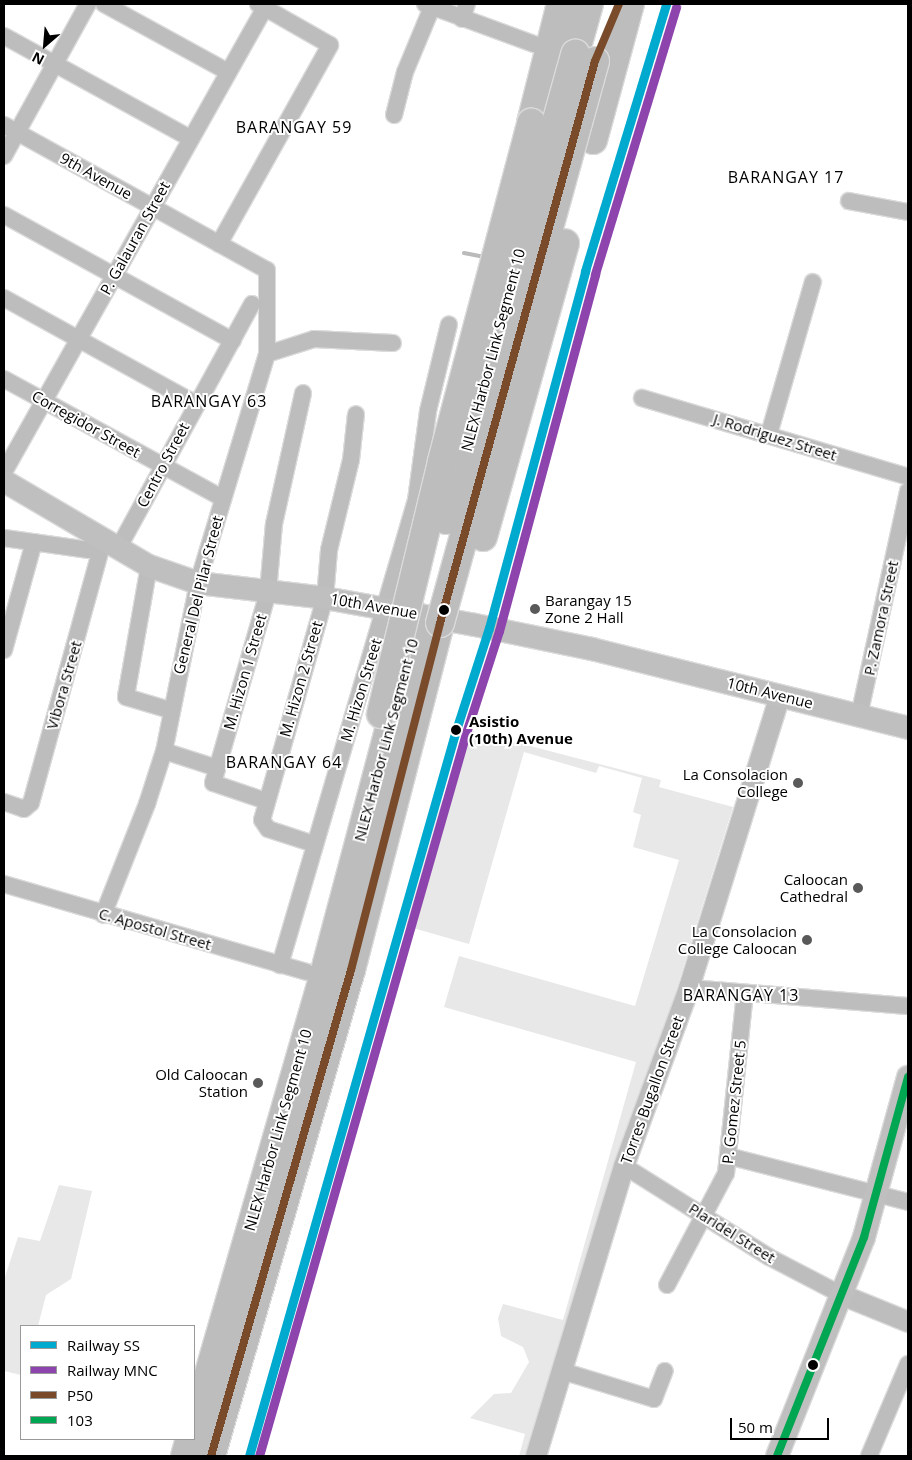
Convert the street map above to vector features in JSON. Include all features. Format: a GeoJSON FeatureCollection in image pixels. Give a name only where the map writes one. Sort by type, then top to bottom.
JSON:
{"type":"FeatureCollection","features":[{"type":"Feature","properties":{"kind":"highway"},"geometry":{"type":"LineString","coordinates":[[328,969],[351,835],[442,461],[561,4]]}},
{"type":"Feature","properties":{"kind":"highway"},"geometry":{"type":"LineString","coordinates":[[585,57],[589,4]]}},
{"type":"Feature","properties":{"kind":"highway"},"geometry":{"type":"LineString","coordinates":[[585,57],[612,4]]}},
{"type":"Feature","properties":{"kind":"highway"},"geometry":{"type":"LineString","coordinates":[[585,57],[619,4]]}},
{"type":"Feature","properties":{"kind":"highway"},"geometry":{"type":"LineString","coordinates":[[328,969],[500,478],[630,4]]}},
{"type":"Feature","properties":{"kind":"highway","name":"NLEX Harbor Link Segment 10"},"geometry":{"type":"LineString","coordinates":[[195,1422],[328,969],[585,57]]}},
{"type":"Feature","properties":{"kind":"highway","name":"NLEX Harbor Link Segment 10"},"geometry":{"type":"LineString","coordinates":[[211,1456],[328,969]]}},
{"type":"Feature","properties":{"kind":"highway"},"geometry":{"type":"LineString","coordinates":[[185,1456],[190,1440]]}},
{"type":"Feature","properties":{"kind":"main road","name":"10th Avenue"},"geometry":{"type":"LineString","coordinates":[[4,481],[149,566],[198,583],[324,598],[387,608],[592,649],[908,728]]}},
{"type":"Feature","properties":{"kind":"main road"},"geometry":{"type":"LineString","coordinates":[[777,1456],[842,1295],[878,1194],[908,1077]]}},
{"type":"Feature","properties":{"kind":"street"},"geometry":{"type":"LineString","coordinates":[[4,156],[11,129],[55,64],[88,4]]}},
{"type":"Feature","properties":{"kind":"street"},"geometry":{"type":"LineString","coordinates":[[104,4],[228,72]]}},
{"type":"Feature","properties":{"kind":"street"},"geometry":{"type":"LineString","coordinates":[[219,244],[330,46],[263,5]]}},
{"type":"Feature","properties":{"kind":"street","name":"P. Galauran Street"},"geometry":{"type":"LineString","coordinates":[[4,472],[191,139],[263,5]]}},
{"type":"Feature","properties":{"kind":"street"},"geometry":{"type":"LineString","coordinates":[[394,115],[405,72],[429,5],[464,11],[534,44]]}},
{"type":"Feature","properties":{"kind":"street"},"geometry":{"type":"LineString","coordinates":[[4,36],[191,139]]}},
{"type":"Feature","properties":{"kind":"street","name":"9th Avenue"},"geometry":{"type":"LineString","coordinates":[[11,129],[267,270]]}},
{"type":"Feature","properties":{"kind":"street"},"geometry":{"type":"LineString","coordinates":[[849,201],[908,212]]}},
{"type":"Feature","properties":{"kind":"street"},"geometry":{"type":"LineString","coordinates":[[4,215],[233,340]]}},
{"type":"Feature","properties":{"kind":"street","name":"General Del Pilar Street"},"geometry":{"type":"LineString","coordinates":[[103,914],[147,804],[164,751],[170,710],[198,583],[222,498],[267,354],[267,270]]}},
{"type":"Feature","properties":{"kind":"street"},"geometry":{"type":"LineString","coordinates":[[769,434],[814,282]]}},
{"type":"Feature","properties":{"kind":"street"},"geometry":{"type":"LineString","coordinates":[[4,298],[196,404]]}},
{"type":"Feature","properties":{"kind":"street","name":"Centro Street"},"geometry":{"type":"LineString","coordinates":[[109,544],[162,465],[252,304]]}},
{"type":"Feature","properties":{"kind":"street","name":"M. Hizon Street"},"geometry":{"type":"LineString","coordinates":[[280,965],[314,844],[387,608],[416,500],[428,411],[449,324]]}},
{"type":"Feature","properties":{"kind":"street"},"geometry":{"type":"LineString","coordinates":[[267,354],[314,339],[393,343]]}},
{"type":"Feature","properties":{"kind":"street","name":"Corregidor Street"},"geometry":{"type":"LineString","coordinates":[[4,379],[222,498]]}},
{"type":"Feature","properties":{"kind":"street","name":"M. Hizon 1 Street"},"geometry":{"type":"LineString","coordinates":[[266,801],[213,785],[268,592],[274,524],[303,393]]}},
{"type":"Feature","properties":{"kind":"street","name":"J. Rodriguez Street"},"geometry":{"type":"LineString","coordinates":[[642,398],[769,434],[908,478]]}},
{"type":"Feature","properties":{"kind":"street","name":"M. Hizon 2 Street"},"geometry":{"type":"LineString","coordinates":[[314,844],[265,826],[262,820],[324,598],[329,550],[351,460],[356,414]]}},
{"type":"Feature","properties":{"kind":"street","name":"P. Zamora Street"},"geometry":{"type":"LineString","coordinates":[[860,716],[908,491]]}},
{"type":"Feature","properties":{"kind":"street"},"geometry":{"type":"LineString","coordinates":[[4,538],[89,550],[109,544]]}},
{"type":"Feature","properties":{"kind":"street"},"geometry":{"type":"LineString","coordinates":[[4,650],[34,542]]}},
{"type":"Feature","properties":{"kind":"street","name":"Vibora Street"},"geometry":{"type":"LineString","coordinates":[[4,802],[24,809],[31,803],[109,544]]}},
{"type":"Feature","properties":{"kind":"street"},"geometry":{"type":"LineString","coordinates":[[149,566],[126,697],[170,710]]}},
{"type":"Feature","properties":{"kind":"street","name":"Torres Bugallon Street"},"geometry":{"type":"LineString","coordinates":[[536,1456],[624,1166],[689,988],[780,696]]}},
{"type":"Feature","properties":{"kind":"street"},"geometry":{"type":"LineString","coordinates":[[164,751],[217,768]]}},
{"type":"Feature","properties":{"kind":"street","name":"C. Apostol Street"},"geometry":{"type":"LineString","coordinates":[[4,884],[280,965],[328,969]]}},
{"type":"Feature","properties":{"kind":"street"},"geometry":{"type":"LineString","coordinates":[[689,988],[908,1006]]}},
{"type":"Feature","properties":{"kind":"street","name":"P. Gomez Street 5"},"geometry":{"type":"LineString","coordinates":[[667,1285],[726,1173],[745,993]]}},
{"type":"Feature","properties":{"kind":"street"},"geometry":{"type":"LineString","coordinates":[[728,1156],[908,1202]]}},
{"type":"Feature","properties":{"kind":"street","name":"Plaridel Street"},"geometry":{"type":"LineString","coordinates":[[624,1166],[769,1257],[842,1295]]}},
{"type":"Feature","properties":{"kind":"street"},"geometry":{"type":"LineString","coordinates":[[842,1295],[908,1322]]}},
{"type":"Feature","properties":{"kind":"street"},"geometry":{"type":"LineString","coordinates":[[869,1456],[908,1364]]}},
{"type":"Feature","properties":{"kind":"street"},"geometry":{"type":"LineString","coordinates":[[562,1371],[654,1399],[665,1372]]}},
{"type":"Feature","properties":{"kind":"shaded area"},"geometry":{"type":"Polygon","coordinates":[[[472,731],[661,780],[659,787],[733,807],[532,1456],[519,1456],[525,1434],[470,1418],[494,1394],[511,1393],[529,1362],[523,1347],[501,1336],[498,1318],[503,1304],[563,1320],[636,1062],[444,1007],[459,956],[635,1006],[679,860],[633,847],[641,815],[633,812],[642,778],[599,766],[596,773],[524,752],[469,944],[406,926],[442,800],[449,803],[472,731]]]}},
{"type":"Feature","properties":{"kind":"shaded area"},"geometry":{"type":"Polygon","coordinates":[[[59,1185],[92,1191],[71,1279],[46,1295],[38,1325],[20,1325],[20,1375],[4,1371],[4,1280],[18,1237],[40,1241],[59,1185]]]}},
{"type":"Feature","properties":{"kind":"waterway"},"geometry":{"type":"LineString","coordinates":[[464,253],[485,257]]}},
{"type":"Feature","properties":{"kind":"rail line","name":"SS"},"geometry":{"type":"LineString","coordinates":[[249,1456],[456,730],[489,628],[585,271],[666,4]]}},
{"type":"Feature","properties":{"kind":"rail line","name":"MNC"},"geometry":{"type":"LineString","coordinates":[[259,1456],[466,733],[499,631],[595,274],[676,7]]}},
{"type":"Feature","properties":{"kind":"transit line","name":"P50"},"geometry":{"type":"LineString","coordinates":[[211,1456],[351,970],[440,623],[595,61],[619,4]]}},
{"type":"Feature","properties":{"kind":"transit line","name":"103"},"geometry":{"type":"LineString","coordinates":[[777,1456],[864,1237],[908,1077]]}},
{"type":"Feature","properties":{"kind":"place","name":"Barangay 15 Zone 2 Hall"},"geometry":{"type":"Point","coordinates":[535,609]}},
{"type":"Feature","properties":{"kind":"place","name":"Asistio (10th) Avenue"},"geometry":{"type":"Point","coordinates":[456,730]}},
{"type":"Feature","properties":{"kind":"place","name":"La Consolacion College"},"geometry":{"type":"Point","coordinates":[798,783]}},
{"type":"Feature","properties":{"kind":"place","name":"Caloocan Cathedral"},"geometry":{"type":"Point","coordinates":[858,888]}},
{"type":"Feature","properties":{"kind":"place","name":"La Consolacion College Caloocan"},"geometry":{"type":"Point","coordinates":[807,940]}},
{"type":"Feature","properties":{"kind":"place","name":"Old Caloocan Station"},"geometry":{"type":"Point","coordinates":[258,1083]}},
{"type":"Feature","properties":{"kind":"district","name":"BARANGAY 59"},"geometry":{"type":"Point","coordinates":[294,127]}},
{"type":"Feature","properties":{"kind":"district","name":"BARANGAY 17"},"geometry":{"type":"Point","coordinates":[786,177]}},
{"type":"Feature","properties":{"kind":"district","name":"BARANGAY 63"},"geometry":{"type":"Point","coordinates":[209,401]}},
{"type":"Feature","properties":{"kind":"district","name":"BARANGAY 64"},"geometry":{"type":"Point","coordinates":[284,762]}},
{"type":"Feature","properties":{"kind":"district","name":"BARANGAY 13"},"geometry":{"type":"Point","coordinates":[741,995]}}]}
